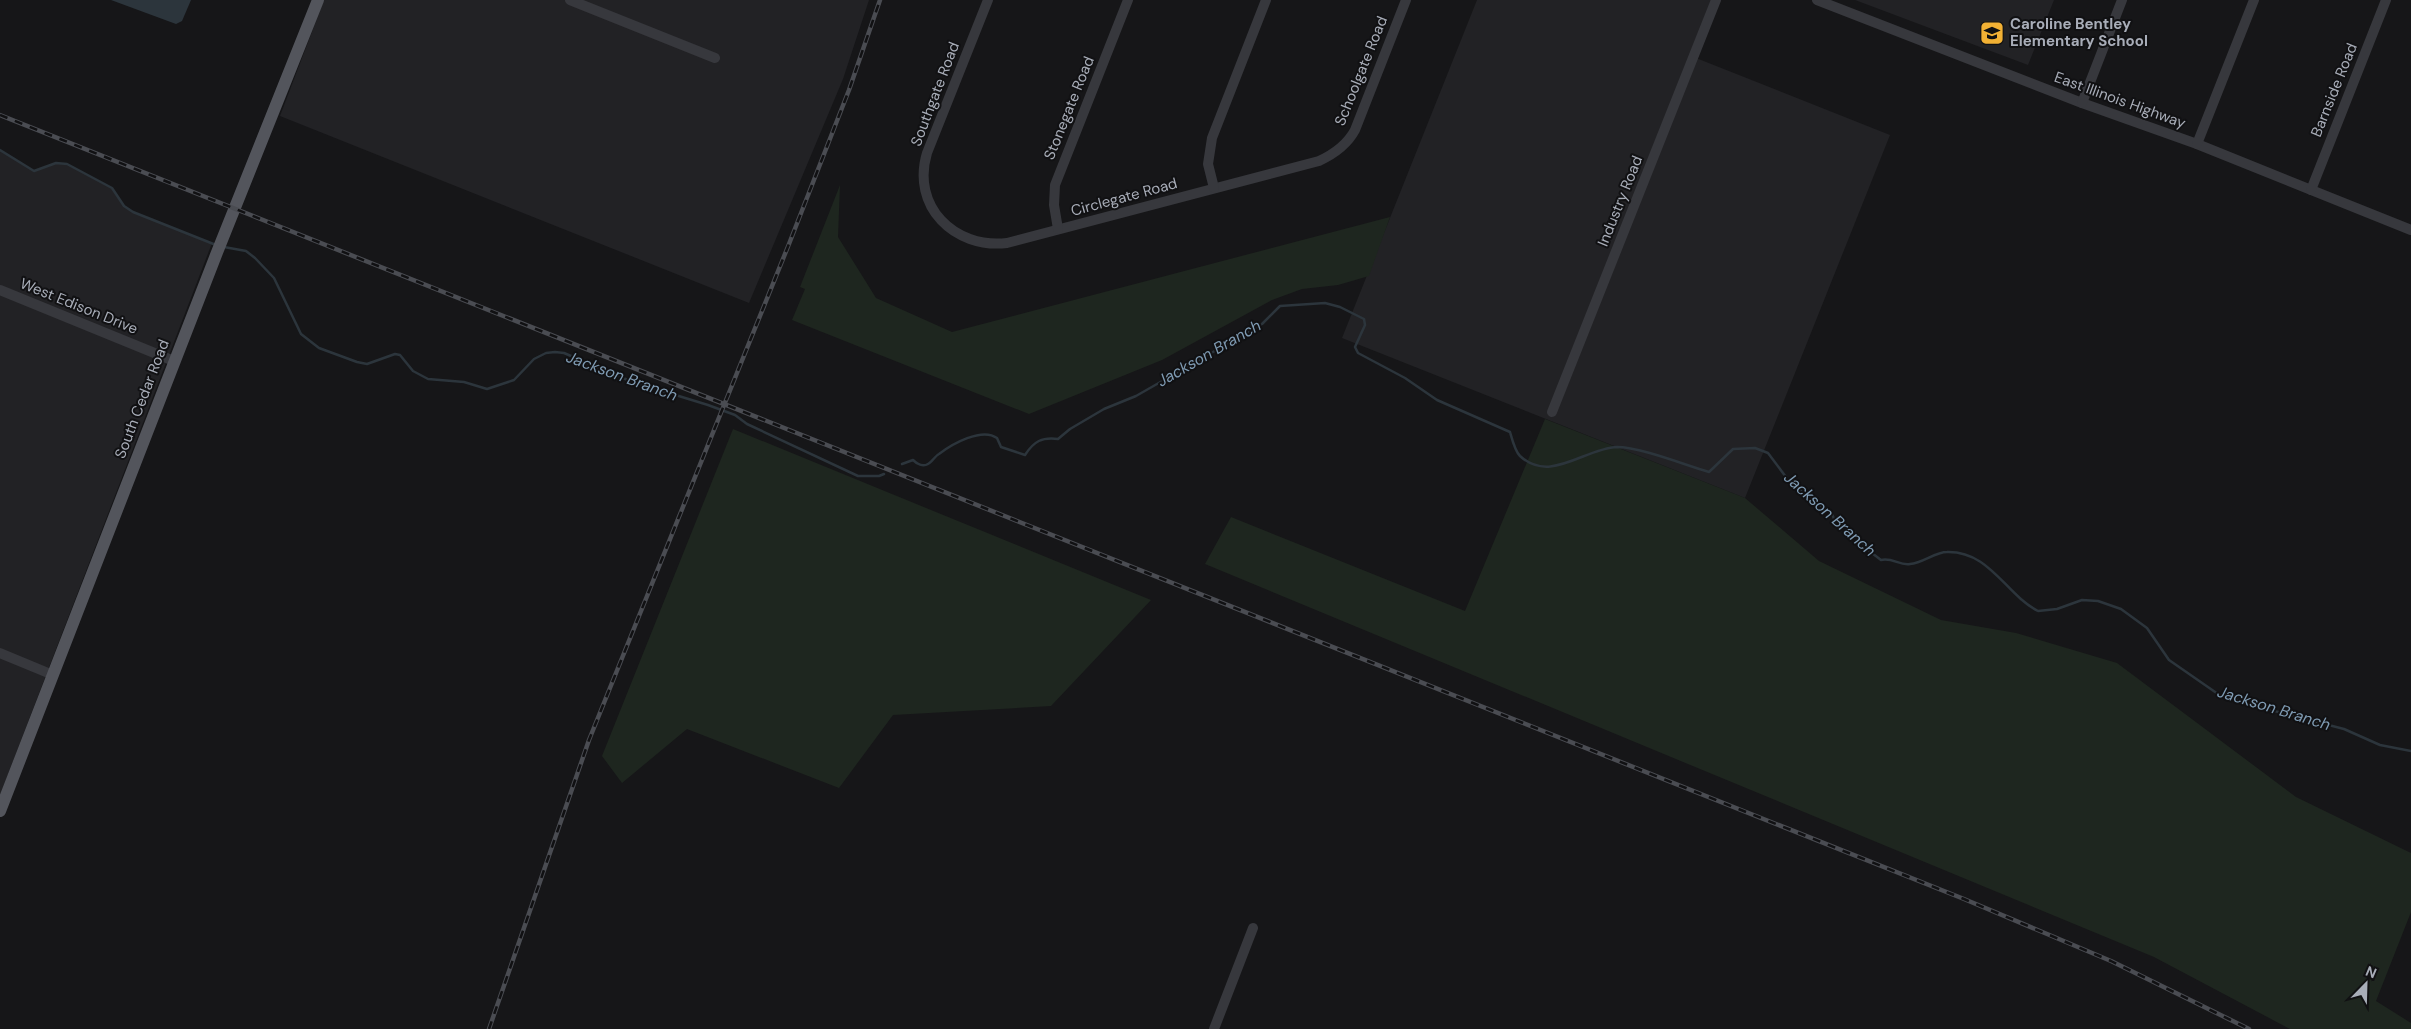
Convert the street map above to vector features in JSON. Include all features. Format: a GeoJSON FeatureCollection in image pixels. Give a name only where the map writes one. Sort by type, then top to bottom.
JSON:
{"type":"FeatureCollection","features":[{"type":"Feature","properties":{"kind":"main road","name":"South Cedar Road"},"geometry":{"type":"LineString","coordinates":[[0,811],[174,361],[318,0]]}},
{"type":"Feature","properties":{"kind":"street"},"geometry":{"type":"LineString","coordinates":[[570,0],[715,58]]}},
{"type":"Feature","properties":{"kind":"street","name":"Southgate Road"},"geometry":{"type":"LineString","coordinates":[[929,201],[924,183],[925,160],[988,0]]}},
{"type":"Feature","properties":{"kind":"street","name":"Stonegate Road"},"geometry":{"type":"LineString","coordinates":[[1058,229],[1054,206],[1055,185],[1128,0]]}},
{"type":"Feature","properties":{"kind":"street"},"geometry":{"type":"LineString","coordinates":[[1214,188],[1208,164],[1212,138],[1266,0]]}},
{"type":"Feature","properties":{"kind":"street","name":"Schoolgate Road"},"geometry":{"type":"LineString","coordinates":[[1339,150],[1355,130],[1406,0]]}},
{"type":"Feature","properties":{"kind":"street","name":"Industry Road"},"geometry":{"type":"LineString","coordinates":[[1552,412],[1716,0]]}},
{"type":"Feature","properties":{"kind":"street","name":"East Illinois Highway"},"geometry":{"type":"LineString","coordinates":[[1817,0],[2082,103],[2197,144],[2411,230]]}},
{"type":"Feature","properties":{"kind":"street"},"geometry":{"type":"LineString","coordinates":[[2082,103],[2122,0]]}},
{"type":"Feature","properties":{"kind":"street"},"geometry":{"type":"LineString","coordinates":[[2197,144],[2254,0]]}},
{"type":"Feature","properties":{"kind":"street","name":"Barnside Road"},"geometry":{"type":"LineString","coordinates":[[2311,190],[2386,0]]}},
{"type":"Feature","properties":{"kind":"street","name":"Circlegate Road"},"geometry":{"type":"LineString","coordinates":[[929,201],[939,218],[949,228],[965,238],[981,243],[1007,243],[1319,161],[1339,150]]}},
{"type":"Feature","properties":{"kind":"street","name":"West Edison Drive"},"geometry":{"type":"LineString","coordinates":[[0,290],[174,361]]}},
{"type":"Feature","properties":{"kind":"street"},"geometry":{"type":"LineString","coordinates":[[0,653],[53,675]]}},
{"type":"Feature","properties":{"kind":"street"},"geometry":{"type":"LineString","coordinates":[[1214,1029],[1253,928]]}},
{"type":"Feature","properties":{"kind":"shaded area"},"geometry":{"type":"Polygon","coordinates":[[[111,0],[191,0],[182,21],[176,24],[111,0]]]}},
{"type":"Feature","properties":{"kind":"shaded area"},"geometry":{"type":"Polygon","coordinates":[[[324,0],[869,0],[843,79],[749,303],[280,116],[324,0]]]}},
{"type":"Feature","properties":{"kind":"shaded area"},"geometry":{"type":"Polygon","coordinates":[[[1477,0],[1712,0],[1691,56],[1890,135],[1745,498],[1342,338],[1477,0]]]}},
{"type":"Feature","properties":{"kind":"shaded area","name":"Caroline Bentley Elementary School"},"geometry":{"type":"Polygon","coordinates":[[[1855,0],[2054,0],[2028,65],[1855,0]]]}},
{"type":"Feature","properties":{"kind":"shaded area"},"geometry":{"type":"Polygon","coordinates":[[[0,150],[34,171],[56,163],[72,166],[112,188],[124,206],[133,212],[212,243],[0,795],[0,150]]]}},
{"type":"Feature","properties":{"kind":"shaded area"},"geometry":{"type":"Polygon","coordinates":[[[840,185],[838,237],[876,298],[952,332],[1390,217],[1369,276],[1338,285],[1302,289],[1272,300],[1162,360],[1029,414],[792,320],[805,289],[800,287],[840,185]]]}},
{"type":"Feature","properties":{"kind":"shaded area"},"geometry":{"type":"Polygon","coordinates":[[[1545,419],[1745,498],[1819,561],[1941,620],[2016,633],[2117,663],[2296,797],[2411,853],[2411,912],[2376,1001],[2411,1023],[2411,1029],[2290,1029],[2154,957],[1205,564],[1231,517],[1465,611],[1545,419]]]}},
{"type":"Feature","properties":{"kind":"shaded area"},"geometry":{"type":"Polygon","coordinates":[[[733,429],[1151,600],[1051,706],[893,715],[839,788],[687,729],[622,783],[602,756],[733,429]]]}},
{"type":"Feature","properties":{"kind":"waterway","name":"Jackson Branch"},"geometry":{"type":"LineString","coordinates":[[0,150],[34,171],[56,163],[67,164],[112,188],[124,206],[133,212],[216,245]]}},
{"type":"Feature","properties":{"kind":"waterway","name":"Jackson Branch"},"geometry":{"type":"LineString","coordinates":[[224,247],[246,251],[274,278],[301,334],[319,348],[357,362],[367,364],[395,354],[400,355],[413,371],[428,379],[464,382],[487,389],[514,380],[534,359],[546,353],[564,353],[630,381],[735,415],[747,424],[858,476],[879,476],[884,474]]}},
{"type":"Feature","properties":{"kind":"waterway","name":"Jackson Branch"},"geometry":{"type":"LineString","coordinates":[[902,464],[913,460],[920,465],[926,465],[951,446],[967,438],[983,434],[997,438],[1001,447],[1025,455],[1035,443],[1043,439],[1058,439],[1070,429],[1104,409],[1136,396],[1262,324],[1280,306],[1325,303],[1340,307],[1364,319],[1365,325],[1355,347],[1358,353],[1405,378],[1437,400],[1510,432],[1518,454],[1531,464],[1543,467],[1555,466],[1605,449],[1617,447],[1650,453],[1709,472],[1733,449],[1755,448],[1768,453],[1789,481],[1813,501],[1831,512],[1835,521],[1857,534],[1868,550],[1881,560],[1885,559],[1910,564],[1920,562],[1942,552],[1962,554],[1975,558],[1986,566],[2026,604],[2038,611],[2057,609],[2082,600],[2098,601],[2121,609],[2147,628],[2169,660],[2218,694],[2251,705],[2344,729],[2380,745],[2411,751]]}},
{"type":"Feature","properties":{"kind":"railway"},"geometry":{"type":"LineString","coordinates":[[489,1029],[589,740],[789,244],[849,90],[880,0]]}},
{"type":"Feature","properties":{"kind":"railway"},"geometry":{"type":"LineString","coordinates":[[0,115],[1964,899],[2111,961],[2249,1029]]}},
{"type":"Feature","properties":{"kind":"place","name":"Caroline Bentley Elementary School"},"geometry":{"type":"Point","coordinates":[1992,33]}}]}
